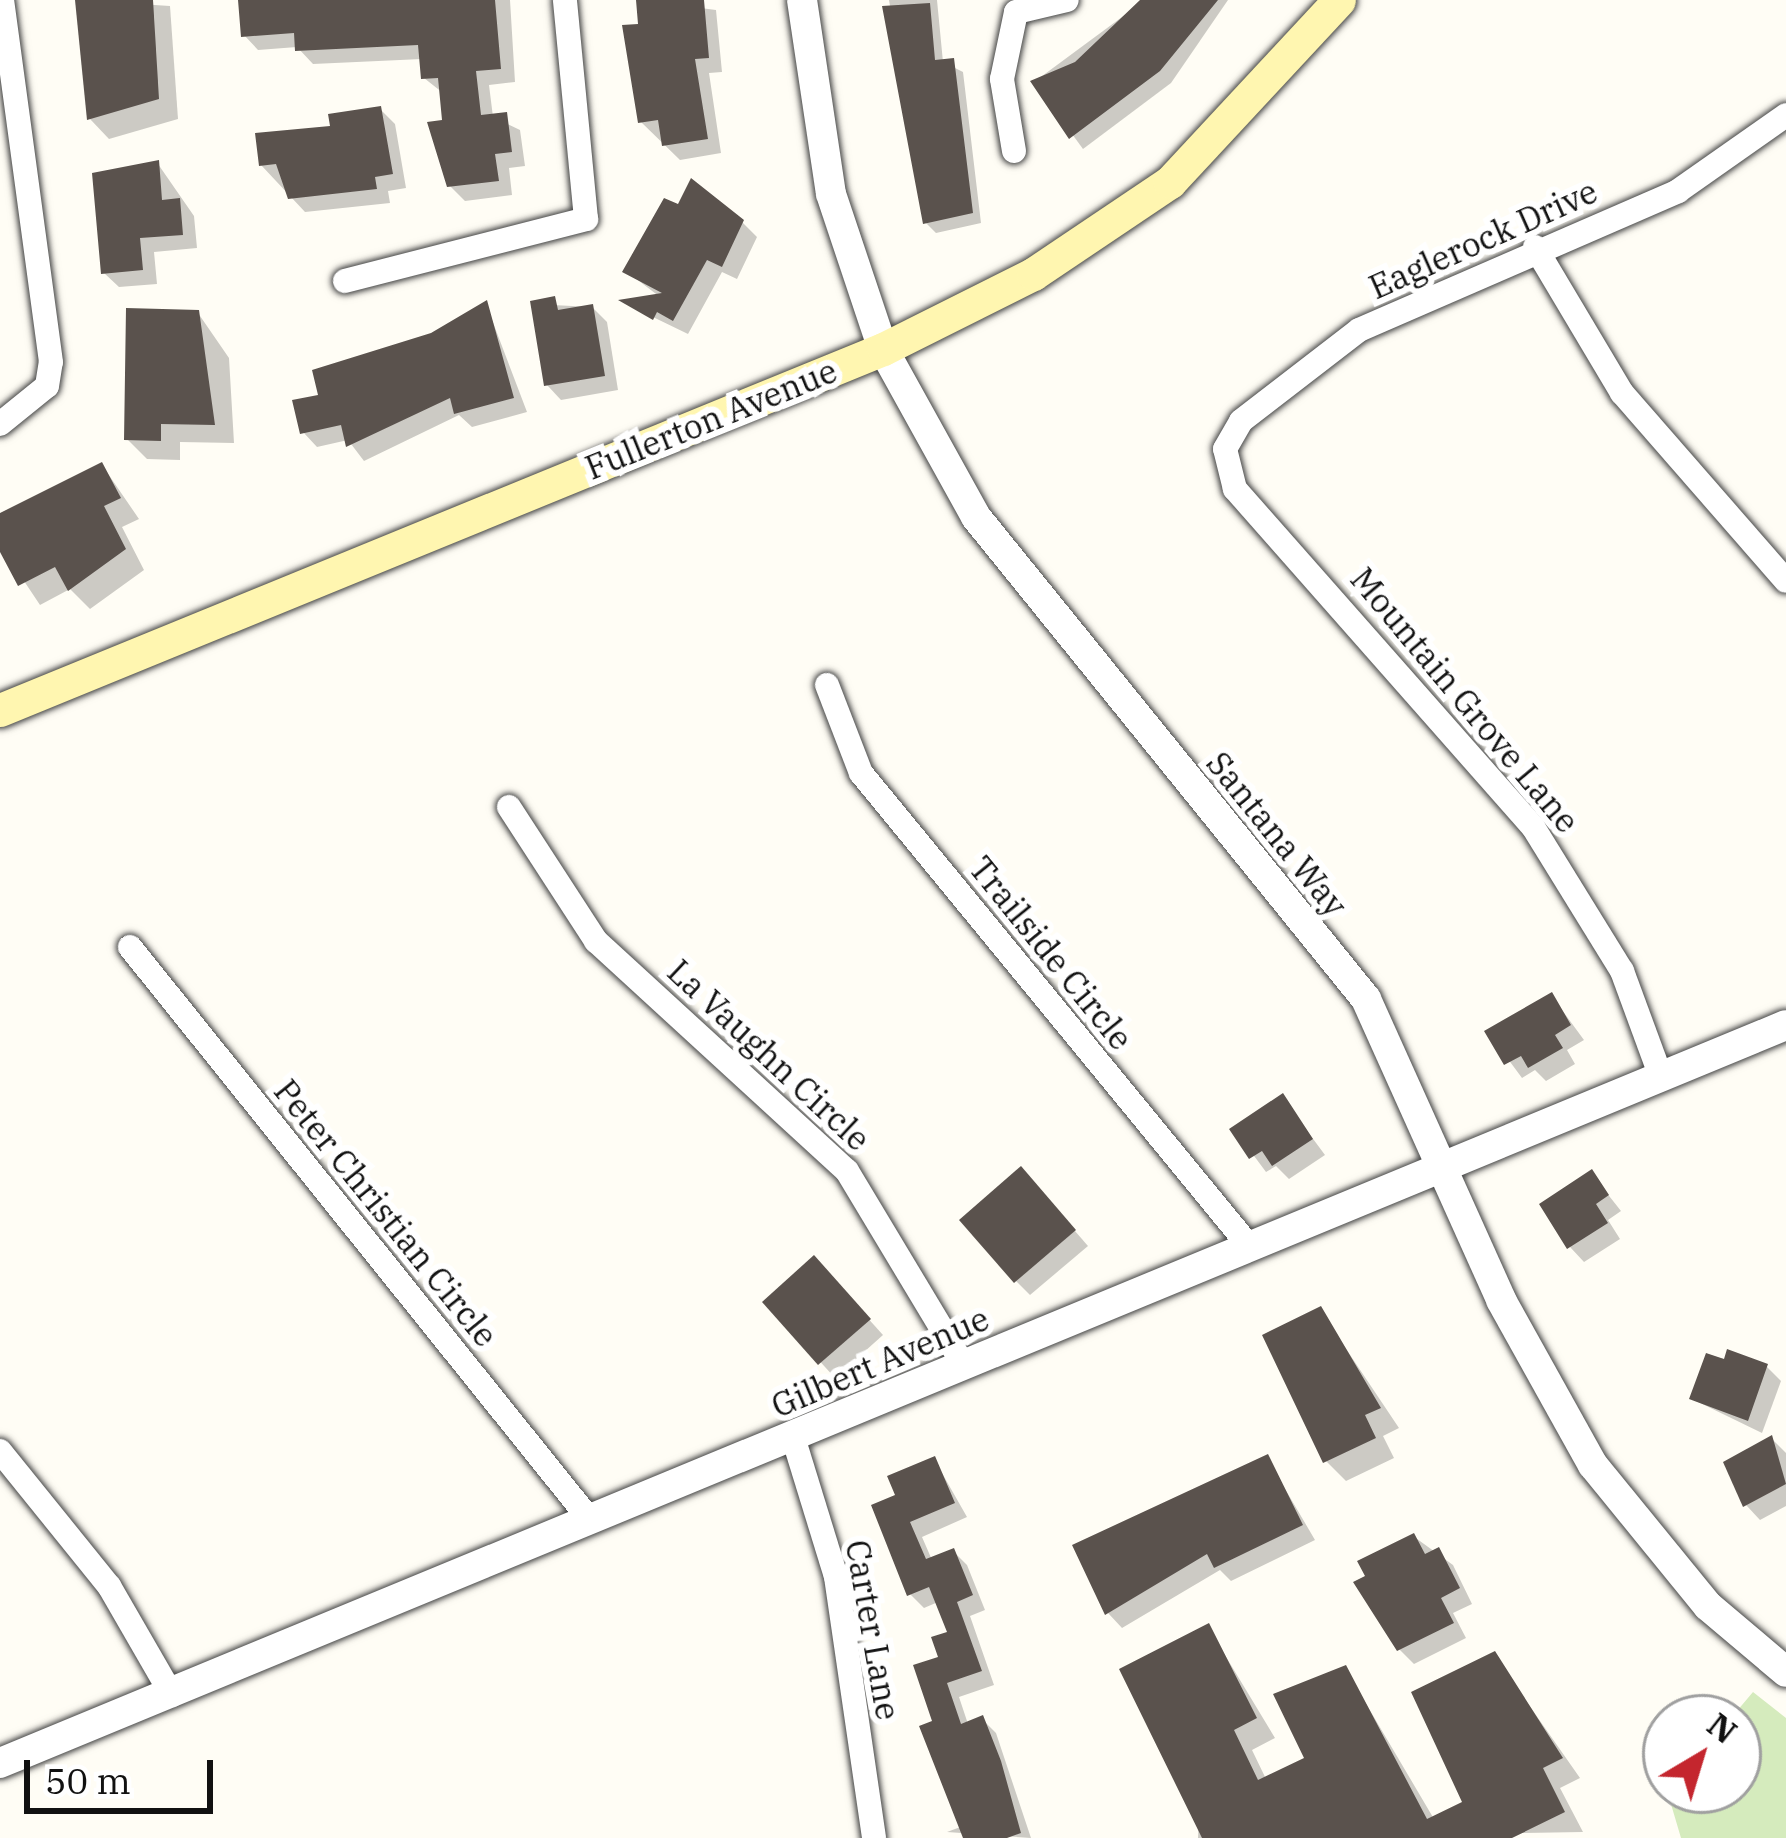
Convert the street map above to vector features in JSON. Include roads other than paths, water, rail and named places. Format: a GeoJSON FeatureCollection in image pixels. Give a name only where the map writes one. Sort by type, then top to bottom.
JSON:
{"type":"FeatureCollection","features":[{"type":"Feature","properties":{"kind":"main road","name":"Fullerton Avenue"},"geometry":{"type":"LineString","coordinates":[[0,710],[883,349],[1033,274],[1170,182],[1339,0]]}},
{"type":"Feature","properties":{"kind":"street"},"geometry":{"type":"LineString","coordinates":[[0,424],[46,386],[2,0]]}},
{"type":"Feature","properties":{"kind":"street"},"geometry":{"type":"LineString","coordinates":[[345,281],[586,219],[565,0]]}},
{"type":"Feature","properties":{"kind":"street","name":"Santana Way"},"geometry":{"type":"LineString","coordinates":[[802,0],[831,194],[883,349],[976,517],[1366,999],[1501,1300],[1593,1465],[1708,1606],[1786,1672]]}},
{"type":"Feature","properties":{"kind":"street"},"geometry":{"type":"LineString","coordinates":[[1014,151],[1002,79],[1011,6],[1067,0]]}},
{"type":"Feature","properties":{"kind":"street","name":"Eaglerock Drive"},"geometry":{"type":"LineString","coordinates":[[1225,449],[1241,421],[1359,330],[1535,247],[1678,191],[1786,115]]}},
{"type":"Feature","properties":{"kind":"street"},"geometry":{"type":"LineString","coordinates":[[1535,247],[1622,392],[1786,581]]}},
{"type":"Feature","properties":{"kind":"street","name":"Mountain Grove Lane"},"geometry":{"type":"LineString","coordinates":[[1225,449],[1235,489],[1533,827],[1622,971],[1660,1077]]}},
{"type":"Feature","properties":{"kind":"street","name":"Trailside Circle"},"geometry":{"type":"LineString","coordinates":[[827,685],[861,773],[1250,1247]]}},
{"type":"Feature","properties":{"kind":"street","name":"La Vaughn Circle"},"geometry":{"type":"LineString","coordinates":[[509,807],[596,941],[847,1171],[964,1366]]}},
{"type":"Feature","properties":{"kind":"street","name":"Peter Christian Circle"},"geometry":{"type":"LineString","coordinates":[[130,947],[591,1521]]}},
{"type":"Feature","properties":{"kind":"street","name":"Gilbert Avenue"},"geometry":{"type":"LineString","coordinates":[[0,1763],[1250,1247],[1442,1162],[1786,1025]]}},
{"type":"Feature","properties":{"kind":"street","name":"Carter Lane"},"geometry":{"type":"LineString","coordinates":[[793,1437],[836,1577],[874,1838]]}},
{"type":"Feature","properties":{"kind":"street"},"geometry":{"type":"LineString","coordinates":[[0,1451],[109,1586],[172,1695]]}}]}
